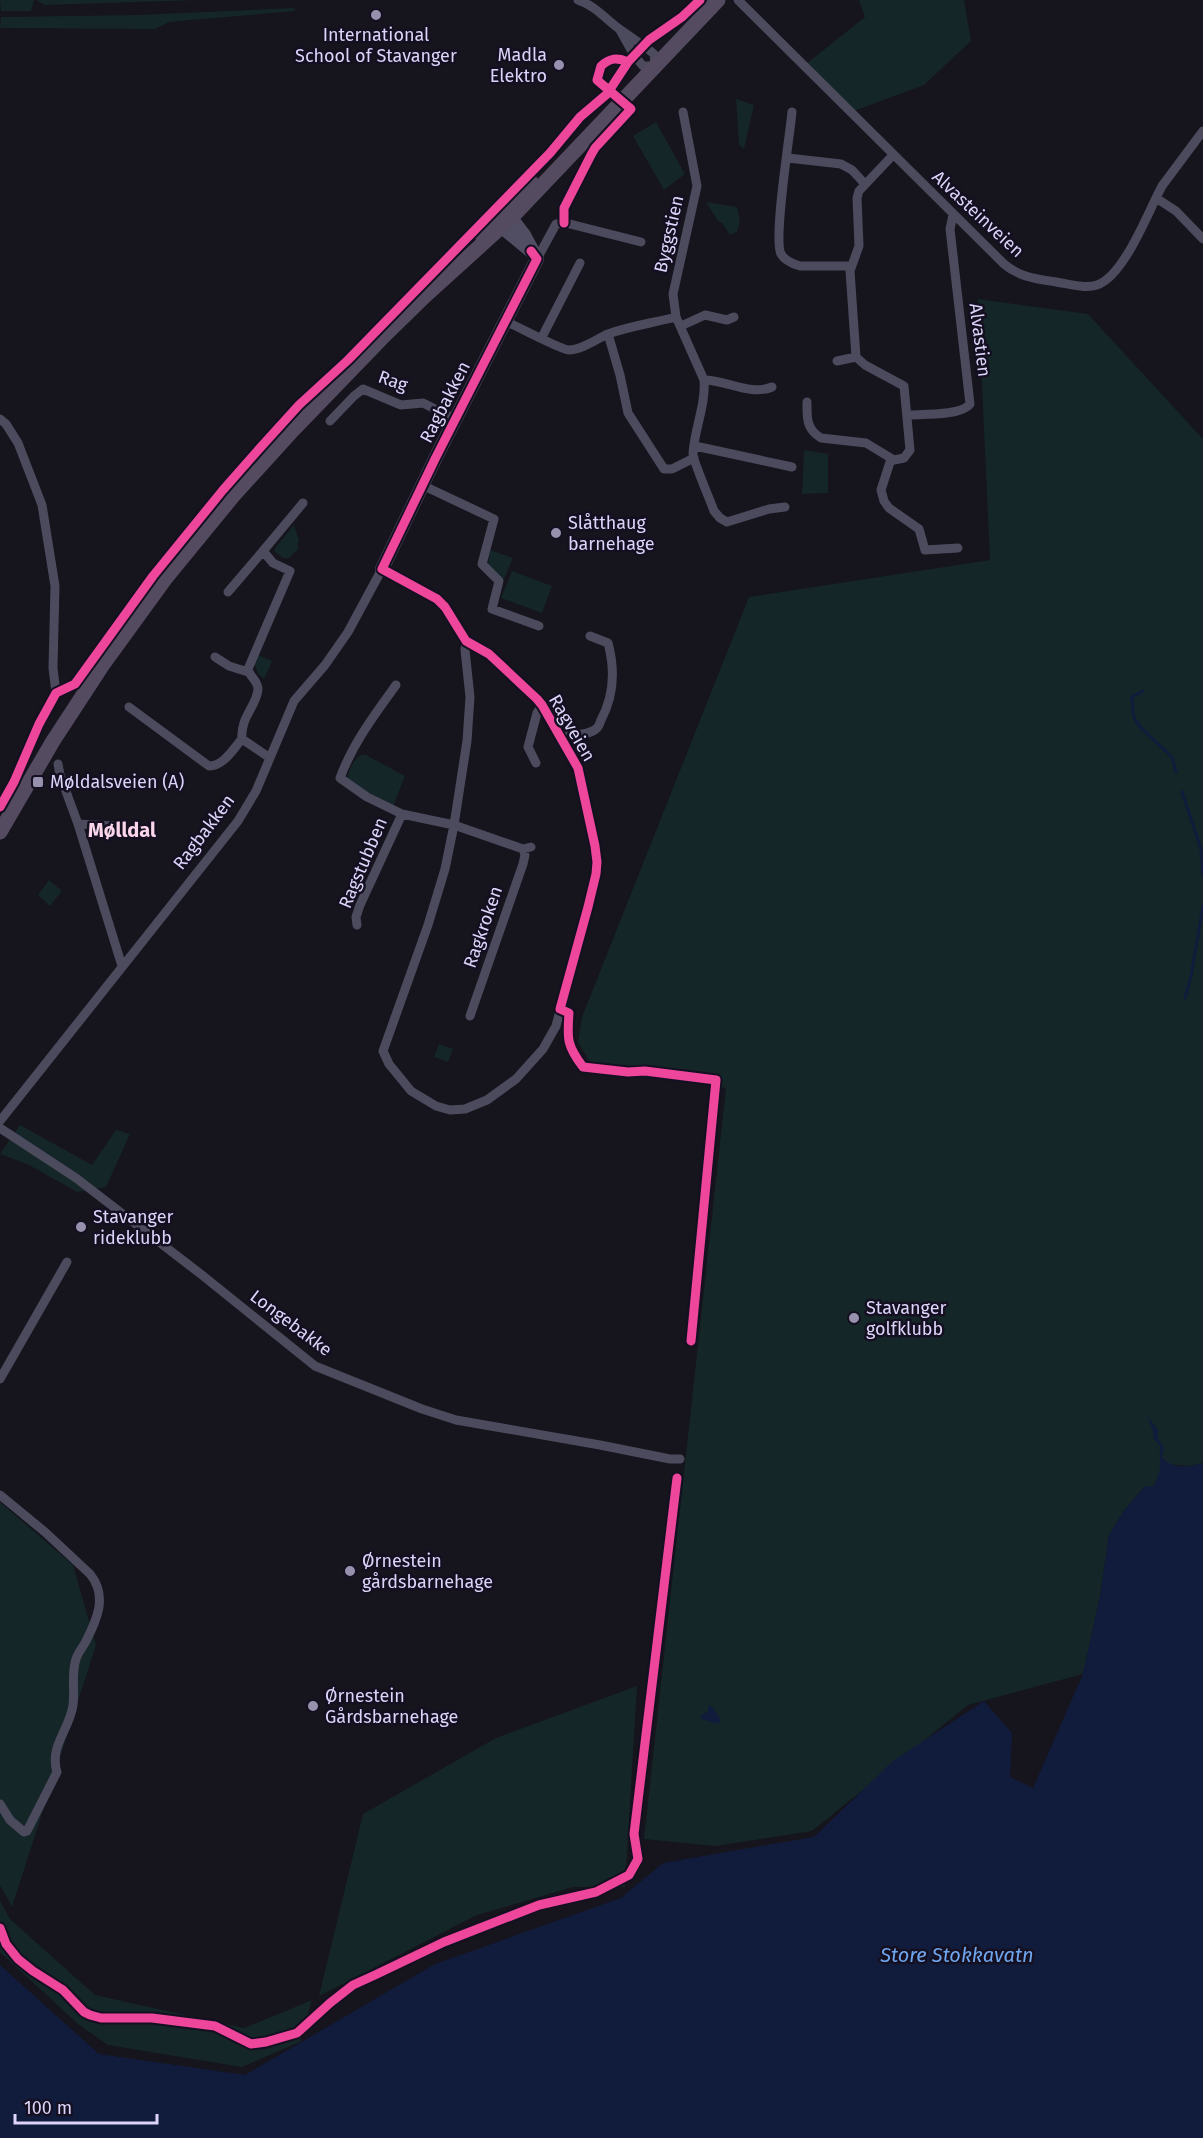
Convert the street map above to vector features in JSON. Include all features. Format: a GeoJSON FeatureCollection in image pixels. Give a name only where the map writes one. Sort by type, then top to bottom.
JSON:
{"type":"FeatureCollection","features":[{"type":"Feature","properties":{"kind":"main road"},"geometry":{"type":"LineString","coordinates":[[0,832],[53,741],[138,615],[179,562],[272,452],[425,296],[504,220],[688,21],[717,0]]}},
{"type":"Feature","properties":{"kind":"street"},"geometry":{"type":"LineString","coordinates":[[578,0],[594,8],[620,30],[651,62]]}},
{"type":"Feature","properties":{"kind":"street","name":"Alvasteinveien"},"geometry":{"type":"LineString","coordinates":[[738,0],[953,215],[1004,264],[1017,273],[1049,281],[1096,286],[1107,279],[1126,256],[1156,198]]}},
{"type":"Feature","properties":{"kind":"street"},"geometry":{"type":"LineString","coordinates":[[620,30],[634,55],[651,62]]}},
{"type":"Feature","properties":{"kind":"street","name":"Byggstien"},"geometry":{"type":"LineString","coordinates":[[683,112],[697,186],[673,294],[678,321],[704,380],[705,390],[695,436],[694,458],[714,511],[727,522],[769,509],[785,507]]}},
{"type":"Feature","properties":{"kind":"street"},"geometry":{"type":"LineString","coordinates":[[792,112],[779,229],[780,254],[792,264],[800,266],[851,266]]}},
{"type":"Feature","properties":{"kind":"street"},"geometry":{"type":"LineString","coordinates":[[1203,131],[1162,186],[1156,198],[1176,210],[1203,239]]}},
{"type":"Feature","properties":{"kind":"street"},"geometry":{"type":"LineString","coordinates":[[807,402],[808,426],[818,436],[867,443],[891,459],[900,460],[910,450],[904,386],[865,365],[856,357],[850,272],[860,246],[857,198],[865,184],[893,155]]}},
{"type":"Feature","properties":{"kind":"street"},"geometry":{"type":"LineString","coordinates":[[788,158],[841,164],[852,170],[865,184]]}},
{"type":"Feature","properties":{"kind":"street","name":"Alvastien"},"geometry":{"type":"LineString","coordinates":[[907,415],[956,412],[968,408],[970,404],[950,229],[953,215]]}},
{"type":"Feature","properties":{"kind":"street"},"geometry":{"type":"LineString","coordinates":[[504,220],[534,255]]}},
{"type":"Feature","properties":{"kind":"street","name":"Ragbakken"},"geometry":{"type":"LineString","coordinates":[[0,1121],[3,1109],[55,1054],[238,821],[256,791],[294,701],[325,665],[348,632],[382,569],[505,321],[534,255],[556,224],[566,223],[641,242]]}},
{"type":"Feature","properties":{"kind":"street"},"geometry":{"type":"LineString","coordinates":[[542,337],[580,263]]}},
{"type":"Feature","properties":{"kind":"street"},"geometry":{"type":"LineString","coordinates":[[505,321],[542,337],[559,348],[568,350],[578,348],[608,334],[705,315],[727,320],[735,317]]}},
{"type":"Feature","properties":{"kind":"street"},"geometry":{"type":"LineString","coordinates":[[608,334],[628,413],[645,442],[664,469],[672,469],[694,458]]}},
{"type":"Feature","properties":{"kind":"street"},"geometry":{"type":"LineString","coordinates":[[837,361],[856,357]]}},
{"type":"Feature","properties":{"kind":"street"},"geometry":{"type":"LineString","coordinates":[[704,380],[715,380],[760,391],[772,387]]}},
{"type":"Feature","properties":{"kind":"street","name":"Rag"},"geometry":{"type":"LineString","coordinates":[[330,421],[363,389],[401,405],[423,403],[455,419]]}},
{"type":"Feature","properties":{"kind":"street"},"geometry":{"type":"LineString","coordinates":[[0,419],[18,443],[42,505],[55,586],[53,668],[56,693]]}},
{"type":"Feature","properties":{"kind":"street"},"geometry":{"type":"LineString","coordinates":[[695,446],[792,467]]}},
{"type":"Feature","properties":{"kind":"street"},"geometry":{"type":"LineString","coordinates":[[891,459],[882,490],[882,497],[886,505],[919,529],[925,550],[958,549]]}},
{"type":"Feature","properties":{"kind":"street"},"geometry":{"type":"LineString","coordinates":[[422,486],[494,519],[482,564],[499,581],[492,609],[539,626]]}},
{"type":"Feature","properties":{"kind":"street"},"geometry":{"type":"LineString","coordinates":[[228,592],[303,503]]}},
{"type":"Feature","properties":{"kind":"street"},"geometry":{"type":"LineString","coordinates":[[248,672],[290,571],[273,563],[263,551]]}},
{"type":"Feature","properties":{"kind":"street","name":"Ragveien"},"geometry":{"type":"LineString","coordinates":[[382,569],[436,599],[445,607],[466,641],[489,654],[542,705],[578,768],[596,846],[596,874],[556,1026],[543,1049],[516,1079],[478,1105],[450,1110],[436,1106],[411,1091],[389,1064],[383,1051],[428,925],[445,869],[454,825],[467,741],[470,697],[466,641]]}},
{"type":"Feature","properties":{"kind":"street","name":"Ragveien"},"geometry":{"type":"LineString","coordinates":[[561,736],[586,733],[597,728],[612,692],[613,665],[609,645],[590,636]]}},
{"type":"Feature","properties":{"kind":"street"},"geometry":{"type":"LineString","coordinates":[[129,707],[208,766],[221,763],[242,739],[241,728],[258,691],[256,682],[248,672],[229,666],[215,657]]}},
{"type":"Feature","properties":{"kind":"street","name":"Ragstubben"},"geometry":{"type":"LineString","coordinates":[[357,925],[356,917],[360,905],[402,814],[367,797],[340,778],[349,756],[366,727],[396,685]]}},
{"type":"Feature","properties":{"kind":"street"},"geometry":{"type":"LineString","coordinates":[[536,763],[528,747],[537,713],[542,705]]}},
{"type":"Feature","properties":{"kind":"street"},"geometry":{"type":"LineString","coordinates":[[242,739],[270,758]]}},
{"type":"Feature","properties":{"kind":"street"},"geometry":{"type":"LineString","coordinates":[[58,764],[122,966]]}},
{"type":"Feature","properties":{"kind":"street","name":"Ragkroken"},"geometry":{"type":"LineString","coordinates":[[402,814],[454,825],[527,848],[470,1016]]}},
{"type":"Feature","properties":{"kind":"street"},"geometry":{"type":"LineString","coordinates":[[78,825],[113,826],[126,833]]}},
{"type":"Feature","properties":{"kind":"street","name":"Longebakke"},"geometry":{"type":"LineString","coordinates":[[0,1128],[76,1178],[315,1366],[456,1420],[680,1459]]}},
{"type":"Feature","properties":{"kind":"street"},"geometry":{"type":"LineString","coordinates":[[0,1379],[67,1262]]}},
{"type":"Feature","properties":{"kind":"street"},"geometry":{"type":"LineString","coordinates":[[0,1495],[45,1532],[90,1574],[100,1591],[99,1610],[95,1623],[76,1658],[73,1704],[59,1740],[54,1763],[57,1772],[27,1832],[10,1820],[0,1804]]}},
{"type":"Feature","properties":{"kind":"shaded area"},"geometry":{"type":"Polygon","coordinates":[[[0,0],[34,0],[31,11],[1,11],[0,0]]]}},
{"type":"Feature","properties":{"kind":"shaded area"},"geometry":{"type":"Polygon","coordinates":[[[36,0],[198,0],[45,5],[36,0]]]}},
{"type":"Feature","properties":{"kind":"shaded area"},"geometry":{"type":"Polygon","coordinates":[[[859,0],[964,0],[971,41],[924,85],[854,111],[806,64],[865,17],[859,0]]]}},
{"type":"Feature","properties":{"kind":"shaded area"},"geometry":{"type":"Polygon","coordinates":[[[294,8],[295,11],[169,22],[155,29],[0,28],[1,17],[138,15],[294,8]]]}},
{"type":"Feature","properties":{"kind":"shaded area"},"geometry":{"type":"Polygon","coordinates":[[[736,99],[754,105],[744,149],[739,144],[736,99]]]}},
{"type":"Feature","properties":{"kind":"shaded area"},"geometry":{"type":"Polygon","coordinates":[[[656,122],[685,174],[664,190],[633,136],[656,122]]]}},
{"type":"Feature","properties":{"kind":"shaded area"},"geometry":{"type":"Polygon","coordinates":[[[706,202],[737,207],[740,221],[737,232],[730,235],[706,202]]]}},
{"type":"Feature","properties":{"kind":"shaded area","name":"Stavanger golfklubb"},"geometry":{"type":"Polygon","coordinates":[[[978,299],[1088,314],[1203,439],[1203,1463],[1191,1466],[1171,1465],[1154,1487],[1144,1487],[1123,1512],[1109,1535],[1100,1596],[1083,1674],[968,1705],[812,1831],[715,1846],[644,1839],[726,1088],[699,1083],[596,1073],[578,1042],[582,1017],[749,597],[990,560],[978,299]]]}},
{"type":"Feature","properties":{"kind":"shaded area"},"geometry":{"type":"Polygon","coordinates":[[[804,450],[828,454],[828,493],[802,494],[804,450]]]}},
{"type":"Feature","properties":{"kind":"shaded area"},"geometry":{"type":"Polygon","coordinates":[[[294,525],[299,548],[289,558],[283,558],[275,552],[275,548],[294,525]]]}},
{"type":"Feature","properties":{"kind":"shaded area"},"geometry":{"type":"Polygon","coordinates":[[[490,550],[513,558],[504,579],[488,565],[490,550]]]}},
{"type":"Feature","properties":{"kind":"shaded area"},"geometry":{"type":"Polygon","coordinates":[[[512,571],[552,586],[542,613],[501,598],[512,571]]]}},
{"type":"Feature","properties":{"kind":"shaded area"},"geometry":{"type":"Polygon","coordinates":[[[258,655],[272,661],[264,679],[258,673],[254,663],[258,655]]]}},
{"type":"Feature","properties":{"kind":"shaded area"},"geometry":{"type":"Polygon","coordinates":[[[361,755],[366,755],[405,776],[393,806],[347,782],[351,767],[361,755]]]}},
{"type":"Feature","properties":{"kind":"shaded area"},"geometry":{"type":"Polygon","coordinates":[[[49,880],[62,891],[50,906],[38,895],[49,880]]]}},
{"type":"Feature","properties":{"kind":"shaded area"},"geometry":{"type":"Polygon","coordinates":[[[439,1044],[453,1049],[448,1062],[434,1057],[439,1044]]]}},
{"type":"Feature","properties":{"kind":"shaded area"},"geometry":{"type":"Polygon","coordinates":[[[20,1125],[92,1165],[116,1130],[130,1134],[106,1187],[77,1192],[27,1164],[0,1154],[20,1125]]]}},
{"type":"Feature","properties":{"kind":"shaded area"},"geometry":{"type":"Polygon","coordinates":[[[0,1502],[73,1565],[96,1645],[12,1907],[0,1885],[0,1502]]]}},
{"type":"Feature","properties":{"kind":"shaded area"},"geometry":{"type":"Polygon","coordinates":[[[637,1686],[625,1887],[573,1887],[477,1915],[319,1996],[363,1814],[496,1738],[637,1686]]]}},
{"type":"Feature","properties":{"kind":"shaded area"},"geometry":{"type":"Polygon","coordinates":[[[0,1901],[10,1919],[95,1995],[244,2028],[312,2000],[300,2042],[242,2067],[108,2045],[78,2024],[0,1952],[0,1901]]]}},
{"type":"Feature","properties":{"kind":"water","name":"Store Stokkavatn"},"geometry":{"type":"Polygon","coordinates":[[[1149,1418],[1158,1430],[1158,1439],[1164,1448],[1162,1457],[1166,1461],[1176,1466],[1203,1463],[1203,2138],[0,2138],[0,1965],[99,2054],[245,2075],[435,1964],[621,1898],[663,1863],[814,1837],[893,1761],[984,1701],[1012,1733],[1010,1777],[1033,1788],[1083,1674],[1100,1596],[1109,1535],[1123,1512],[1144,1487],[1154,1486],[1159,1474],[1160,1446],[1154,1439],[1149,1418]]]}},
{"type":"Feature","properties":{"kind":"water"},"geometry":{"type":"Polygon","coordinates":[[[709,1705],[721,1721],[718,1724],[702,1719],[701,1716],[708,1711],[709,1705]]]}},
{"type":"Feature","properties":{"kind":"waterway"},"geometry":{"type":"LineString","coordinates":[[1143,691],[1132,697],[1133,714],[1142,729],[1172,757],[1176,772]]}},
{"type":"Feature","properties":{"kind":"waterway"},"geometry":{"type":"LineString","coordinates":[[1182,792],[1201,849],[1203,875]]}},
{"type":"Feature","properties":{"kind":"waterway"},"geometry":{"type":"LineString","coordinates":[[1185,998],[1203,906]]}},
{"type":"Feature","properties":{"kind":"cycle path"},"geometry":{"type":"LineString","coordinates":[[0,807],[56,693],[75,684],[153,576],[223,490],[299,405],[348,360],[550,153],[580,117],[607,94],[628,62],[649,40],[682,17],[700,0]]}},
{"type":"Feature","properties":{"kind":"cycle path"},"geometry":{"type":"LineString","coordinates":[[564,223],[564,208],[595,148],[631,109],[597,80],[601,66],[614,59],[628,62]]}},
{"type":"Feature","properties":{"kind":"cycle path"},"geometry":{"type":"LineString","coordinates":[[531,251],[537,259],[382,569],[437,599],[445,607],[466,641],[489,654],[537,699],[578,768],[597,862],[588,907],[560,1009],[569,1013],[569,1042],[578,1060],[583,1067],[628,1072],[645,1071],[716,1080],[691,1341]]}},
{"type":"Feature","properties":{"kind":"cycle path"},"geometry":{"type":"LineString","coordinates":[[0,1928],[6,1944],[18,1959],[63,1990],[84,2012],[90,2015],[101,2018],[152,2018],[215,2026],[251,2044],[297,2033],[353,1985],[444,1942],[539,1905],[596,1892],[629,1875],[638,1859],[634,1834],[677,1478]]}},
{"type":"Feature","properties":{"kind":"place","name":"International School of Stavanger"},"geometry":{"type":"Point","coordinates":[376,15]}},
{"type":"Feature","properties":{"kind":"place","name":"Madla Elektro"},"geometry":{"type":"Point","coordinates":[559,65]}},
{"type":"Feature","properties":{"kind":"place","name":"Slåtthaug barnehage"},"geometry":{"type":"Point","coordinates":[556,533]}},
{"type":"Feature","properties":{"kind":"place","name":"Møldalsveien (A)"},"geometry":{"type":"Point","coordinates":[38,782]}},
{"type":"Feature","properties":{"kind":"place","name":"Stavanger rideklubb"},"geometry":{"type":"Point","coordinates":[81,1227]}},
{"type":"Feature","properties":{"kind":"place","name":"Stavanger golfklubb"},"geometry":{"type":"Point","coordinates":[854,1318]}},
{"type":"Feature","properties":{"kind":"place","name":"Ørnestein gårdsbarnehage"},"geometry":{"type":"Point","coordinates":[350,1571]}},
{"type":"Feature","properties":{"kind":"place","name":"Ørnestein Gårdsbarnehage"},"geometry":{"type":"Point","coordinates":[313,1706]}},
{"type":"Feature","properties":{"kind":"district","name":"Mølldal"},"geometry":{"type":"Point","coordinates":[122,830]}}]}
